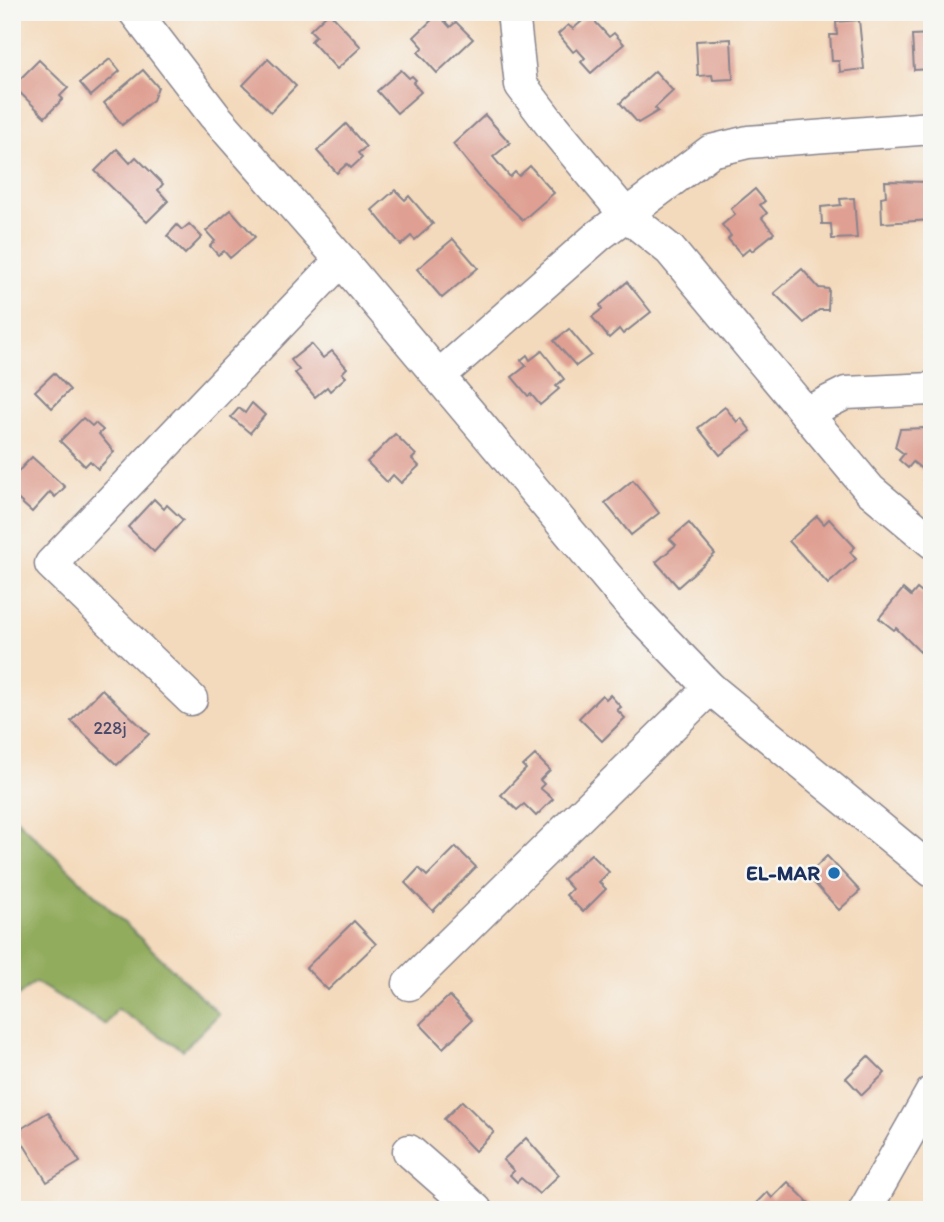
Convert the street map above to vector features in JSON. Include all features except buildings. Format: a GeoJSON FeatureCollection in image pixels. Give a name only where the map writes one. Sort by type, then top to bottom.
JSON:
{"type":"FeatureCollection","features":[{"type":"Feature","properties":{"kind":"street"},"geometry":{"type":"LineString","coordinates":[[135,12],[214,115],[341,260],[634,609],[710,688],[932,872]]}},
{"type":"Feature","properties":{"kind":"street"},"geometry":{"type":"LineString","coordinates":[[513,12],[521,85],[625,214],[670,250],[870,490],[932,541]]}},
{"type":"Feature","properties":{"kind":"street"},"geometry":{"type":"LineString","coordinates":[[439,376],[625,214],[710,151],[748,142],[932,128]]}},
{"type":"Feature","properties":{"kind":"street"},"geometry":{"type":"LineString","coordinates":[[191,699],[51,564],[341,260]]}},
{"type":"Feature","properties":{"kind":"street"},"geometry":{"type":"LineString","coordinates":[[806,414],[846,393],[932,389]]}},
{"type":"Feature","properties":{"kind":"street"},"geometry":{"type":"LineString","coordinates":[[409,984],[710,688]]}},
{"type":"Feature","properties":{"kind":"street"},"geometry":{"type":"LineString","coordinates":[[865,1210],[932,1092]]}},
{"type":"Feature","properties":{"kind":"street"},"geometry":{"type":"LineString","coordinates":[[409,1151],[476,1210]]}},
{"type":"Feature","properties":{"kind":"green space"},"geometry":{"type":"Polygon","coordinates":[[[12,815],[219,1014],[183,1050],[117,1009],[106,1025],[35,982],[12,1001],[12,815]]]}},
{"type":"Feature","properties":{"kind":"place","name":"EL-MAR"},"geometry":{"type":"Point","coordinates":[834,873]}}]}
